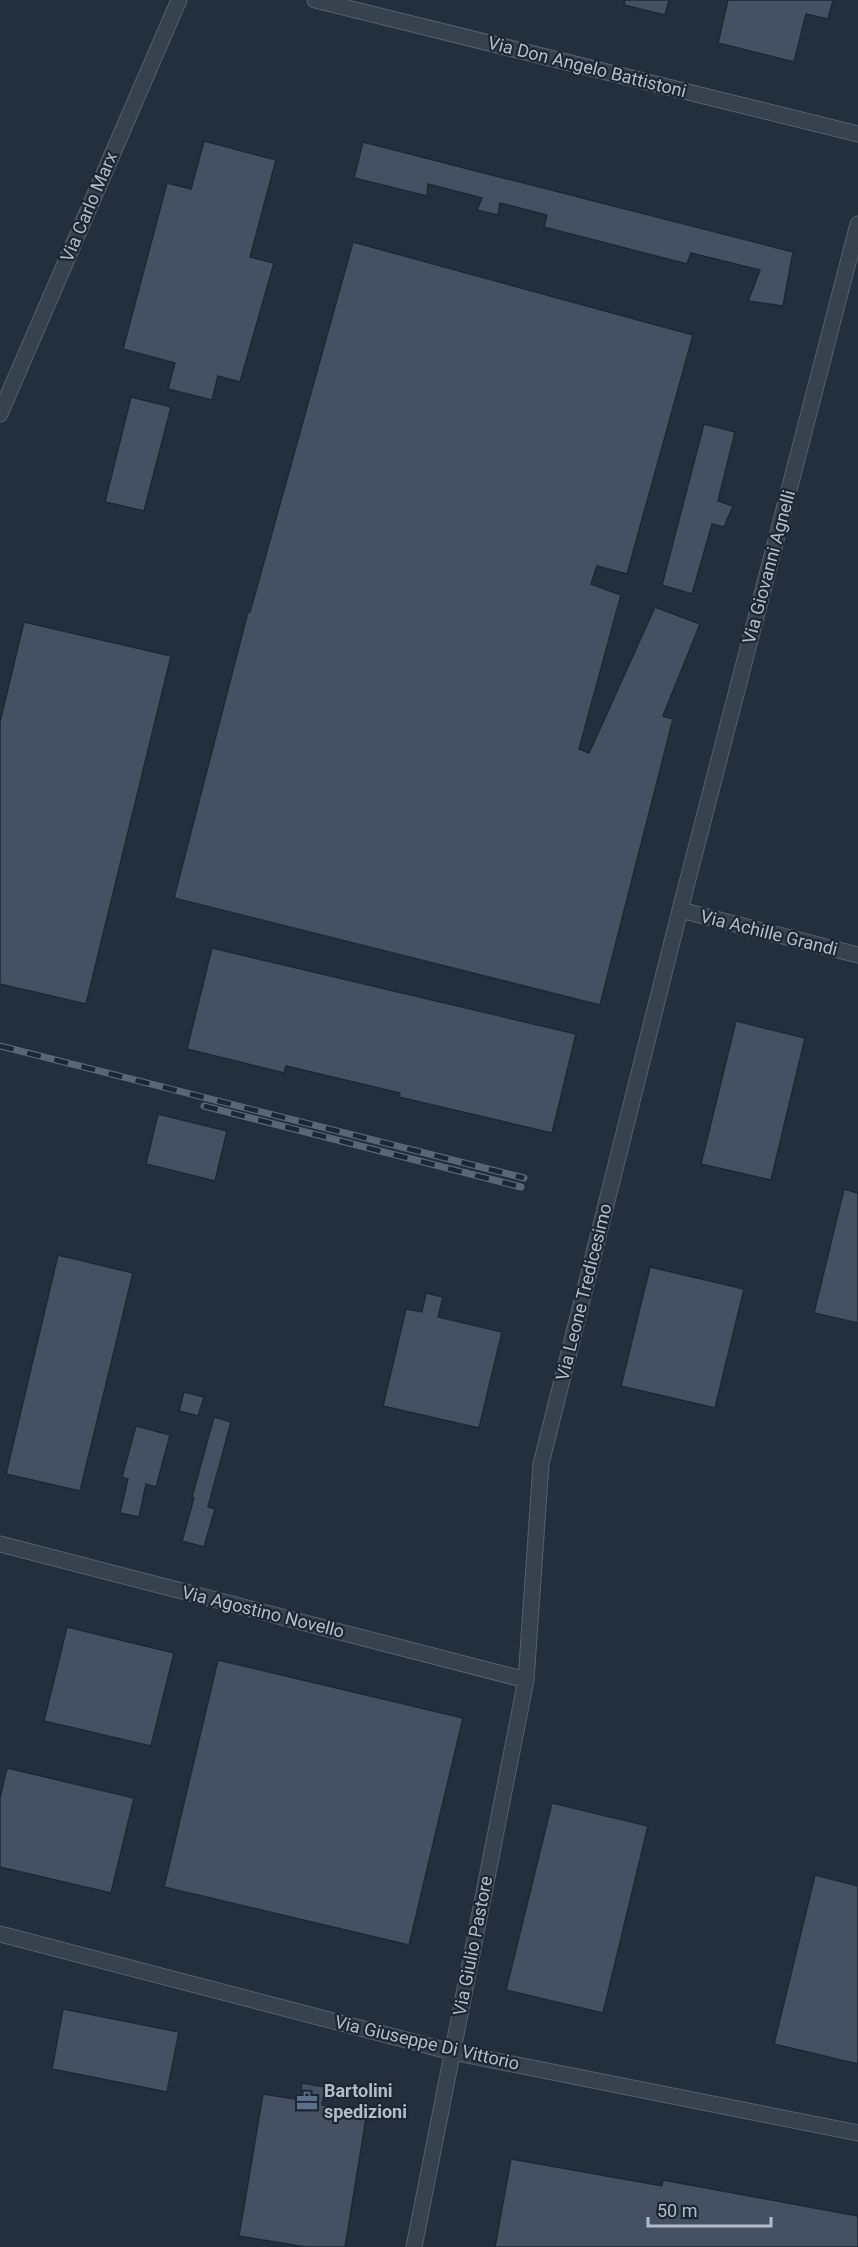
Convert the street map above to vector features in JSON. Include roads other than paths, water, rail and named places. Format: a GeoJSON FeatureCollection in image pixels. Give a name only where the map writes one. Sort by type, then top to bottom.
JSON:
{"type":"FeatureCollection","features":[{"type":"Feature","properties":{"kind":"street","name":"Via Carlo Marx"},"geometry":{"type":"LineString","coordinates":[[0,414],[179,0]]}},
{"type":"Feature","properties":{"kind":"street","name":"Via Don Angelo Battistoni"},"geometry":{"type":"LineString","coordinates":[[315,0],[858,134]]}},
{"type":"Feature","properties":{"kind":"street","name":"Via Giovanni Agnelli"},"geometry":{"type":"LineString","coordinates":[[680,910],[858,224]]}},
{"type":"Feature","properties":{"kind":"street","name":"Via Achille Grandi"},"geometry":{"type":"LineString","coordinates":[[680,910],[858,955]]}},
{"type":"Feature","properties":{"kind":"street","name":"Via Leone Tredicesimo"},"geometry":{"type":"LineString","coordinates":[[526,1680],[541,1464],[680,910]]}},
{"type":"Feature","properties":{"kind":"street","name":"Via Agostino Novello"},"geometry":{"type":"LineString","coordinates":[[0,1544],[526,1680]]}},
{"type":"Feature","properties":{"kind":"street","name":"Via Giulio Pastore"},"geometry":{"type":"LineString","coordinates":[[414,2247],[526,1680]]}},
{"type":"Feature","properties":{"kind":"street","name":"Via Giuseppe Di Vittorio"},"geometry":{"type":"LineString","coordinates":[[0,1934],[452,2052],[858,2133]]}},
{"type":"Feature","properties":{"kind":"railway"},"geometry":{"type":"LineString","coordinates":[[0,1046],[524,1178]]}},
{"type":"Feature","properties":{"kind":"railway"},"geometry":{"type":"LineString","coordinates":[[204,1106],[521,1187]]}},
{"type":"Feature","properties":{"kind":"place","name":"Bartolini spedizioni"},"geometry":{"type":"Point","coordinates":[307,2101]}}]}
